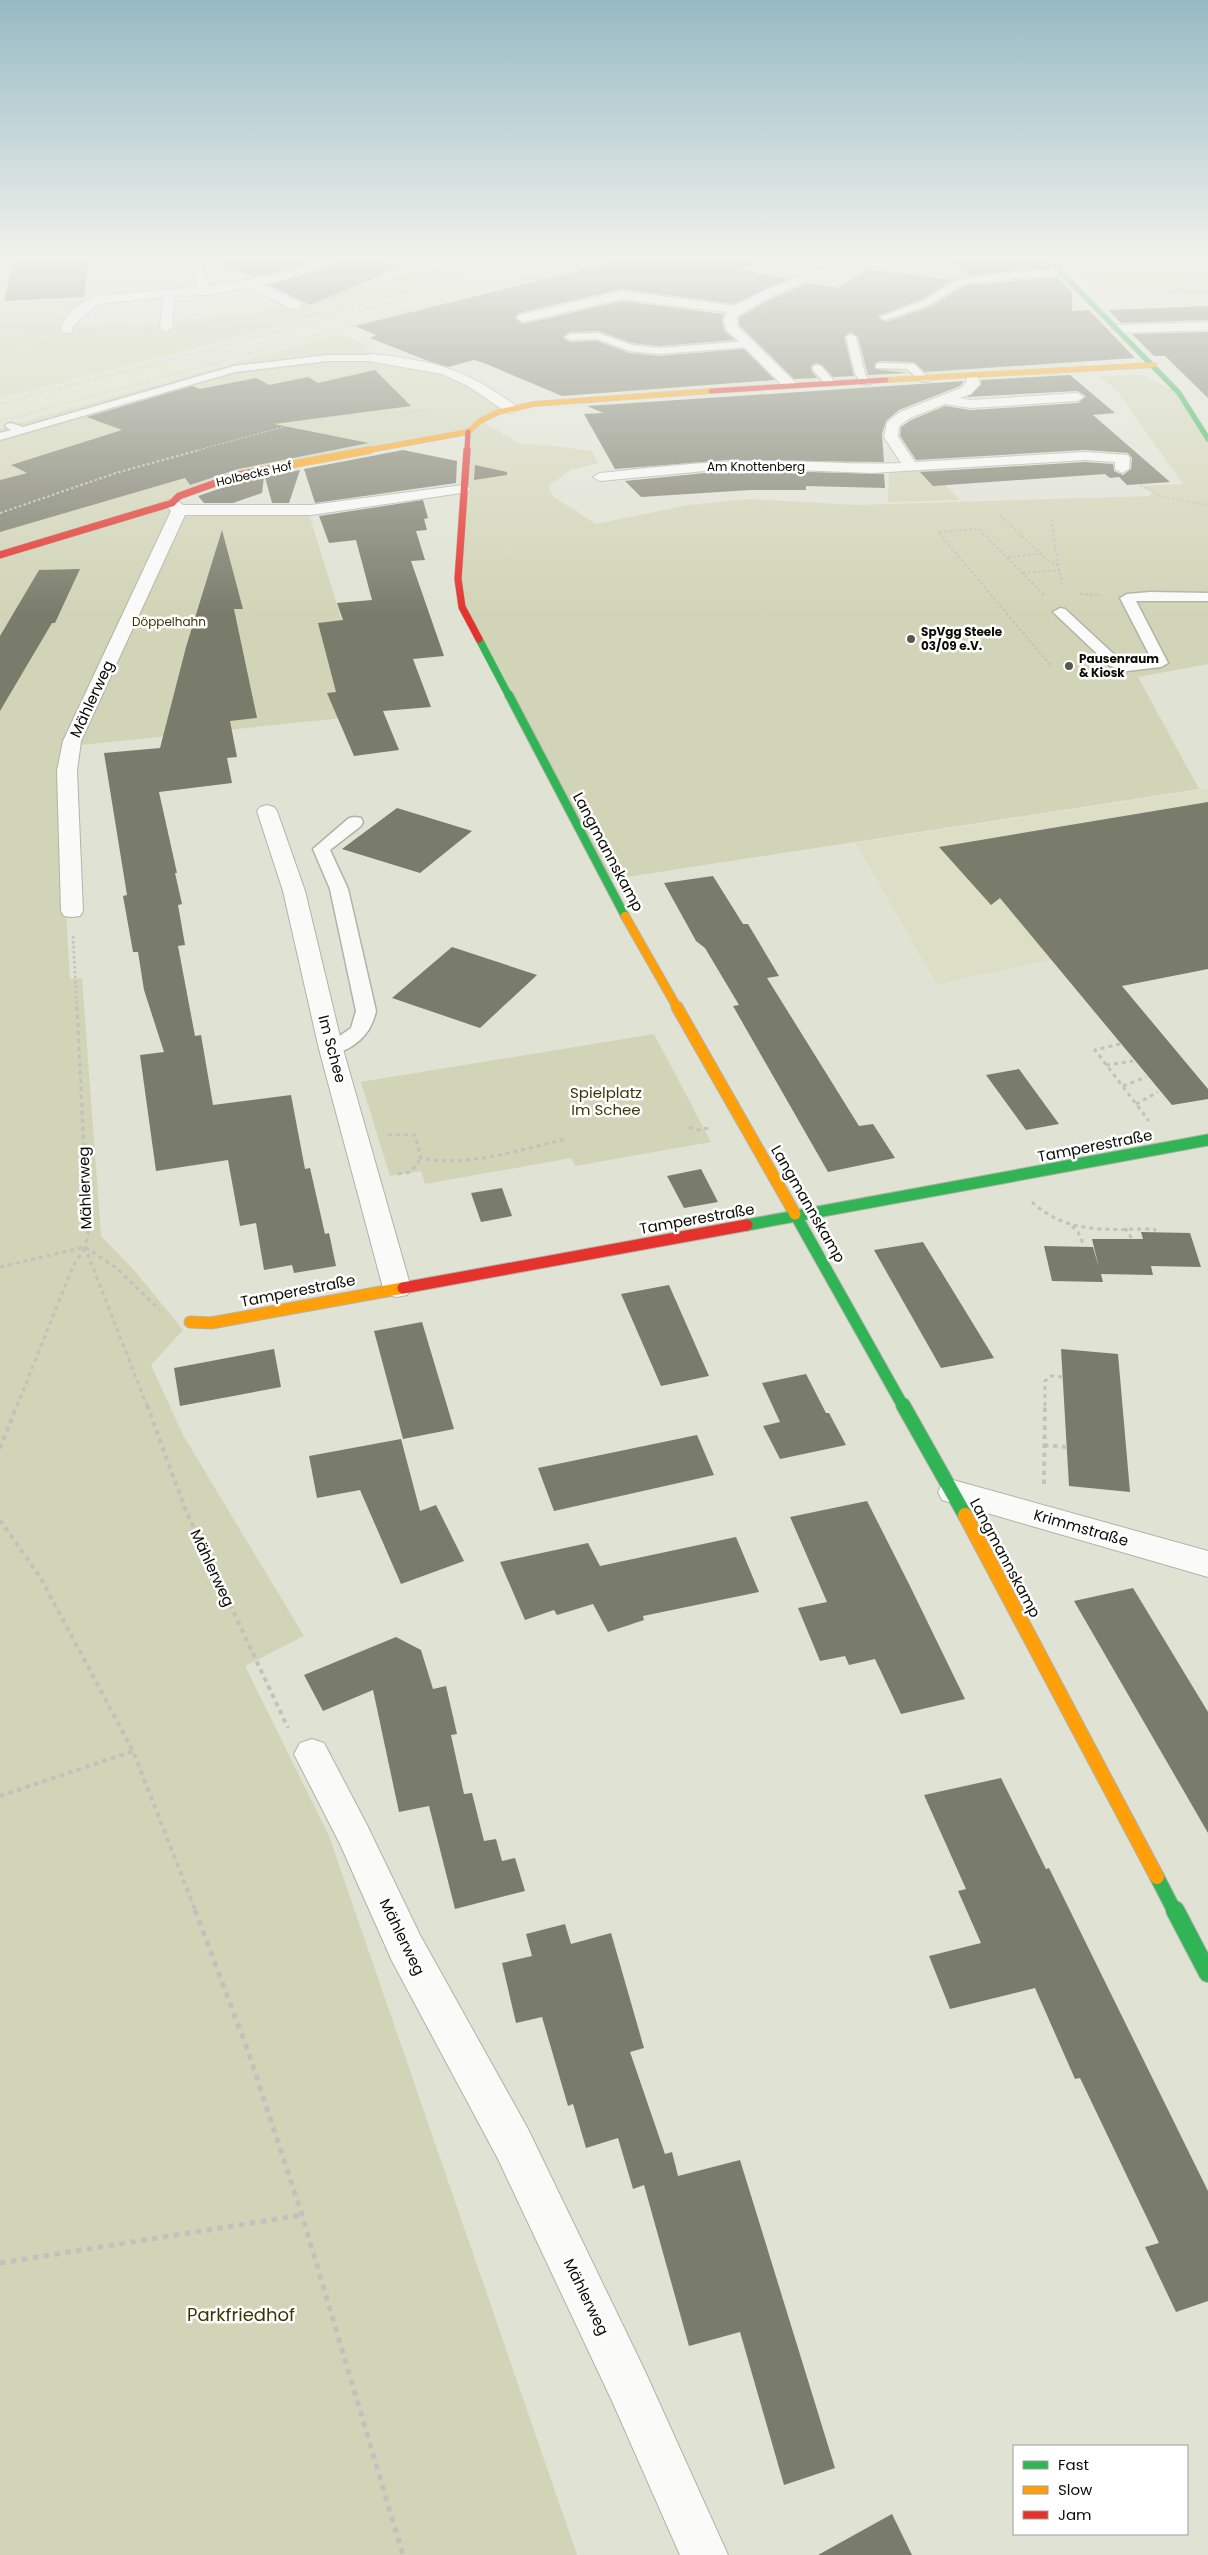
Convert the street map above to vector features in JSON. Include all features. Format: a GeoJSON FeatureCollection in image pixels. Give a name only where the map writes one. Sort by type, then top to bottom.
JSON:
{"type":"FeatureCollection","features":[{"type":"Feature","properties":{"kind":"street"},"geometry":{"type":"LineString","coordinates":[[459,377],[474,384],[511,409]]}},
{"type":"Feature","properties":{"kind":"street"},"geometry":{"type":"LineString","coordinates":[[782,377],[790,385]]}},
{"type":"Feature","properties":{"kind":"street","name":"Holbecks Hof"},"geometry":{"type":"LineString","coordinates":[[0,555],[175,506],[179,496],[238,475],[468,432],[480,421],[511,409],[544,403],[790,385],[967,377]]}},
{"type":"Feature","properties":{"kind":"street"},"geometry":{"type":"LineString","coordinates":[[912,467],[891,437],[892,425],[905,415],[966,392],[973,384],[972,377]]}},
{"type":"Feature","properties":{"kind":"street"},"geometry":{"type":"LineString","coordinates":[[1164,377],[1179,393],[1208,439]]}},
{"type":"Feature","properties":{"kind":"street"},"geometry":{"type":"LineString","coordinates":[[944,400],[971,404],[1077,397]]}},
{"type":"Feature","properties":{"kind":"street","name":"Langmannskamp"},"geometry":{"type":"LineString","coordinates":[[468,432],[462,489],[458,579],[462,607],[608,886],[798,1216],[953,1492],[1208,1973]]}},
{"type":"Feature","properties":{"kind":"street","name":"Am Knottenberg"},"geometry":{"type":"LineString","coordinates":[[600,476],[704,467],[761,465],[872,469],[1085,456],[1123,458],[1122,469]]}},
{"type":"Feature","properties":{"kind":"street"},"geometry":{"type":"LineString","coordinates":[[175,506],[311,510],[462,489]]}},
{"type":"Feature","properties":{"kind":"street","name":"Mählerweg"},"geometry":{"type":"LineString","coordinates":[[72,911],[67,771],[72,742],[175,506]]}},
{"type":"Feature","properties":{"kind":"street","name":"Im Schee"},"geometry":{"type":"LineString","coordinates":[[267,811],[294,890],[330,1049],[397,1288]]}},
{"type":"Feature","properties":{"kind":"street","name":"Tamperestraße"},"geometry":{"type":"LineString","coordinates":[[190,1322],[211,1323],[1208,1140]]}},
{"type":"Feature","properties":{"kind":"street","name":"Krimmstraße"},"geometry":{"type":"LineString","coordinates":[[953,1492],[1208,1564]]}},
{"type":"Feature","properties":{"kind":"street","name":"Mählerweg"},"geometry":{"type":"LineString","coordinates":[[312,1754],[354,1836],[406,1948],[517,2153],[628,2385],[704,2555]]}},
{"type":"Feature","properties":{"kind":"lane"},"geometry":{"type":"LineString","coordinates":[[0,437],[16,428],[204,377]]}},
{"type":"Feature","properties":{"kind":"lane"},"geometry":{"type":"LineString","coordinates":[[825,377],[830,383]]}},
{"type":"Feature","properties":{"kind":"lane"},"geometry":{"type":"LineString","coordinates":[[862,377],[866,382]]}},
{"type":"Feature","properties":{"kind":"lane"},"geometry":{"type":"LineString","coordinates":[[1060,612],[1115,663],[1127,667],[1161,663],[1127,598],[1150,596],[1208,597]]}},
{"type":"Feature","properties":{"kind":"lane"},"geometry":{"type":"LineString","coordinates":[[330,1049],[352,1039],[364,1025],[366,1011],[339,889],[321,849],[355,822]]}},
{"type":"Feature","properties":{"kind":"path"},"geometry":{"type":"LineString","coordinates":[[0,513],[116,473],[290,425],[330,417],[436,410]]}},
{"type":"Feature","properties":{"kind":"path"},"geometry":{"type":"LineString","coordinates":[[1122,469],[1152,493],[1165,498],[1208,505]]}},
{"type":"Feature","properties":{"kind":"path"},"geometry":{"type":"LineString","coordinates":[[1000,515],[1040,553],[1058,565]]}},
{"type":"Feature","properties":{"kind":"path"},"geometry":{"type":"LineString","coordinates":[[1051,519],[1061,586],[1067,590]]}},
{"type":"Feature","properties":{"kind":"path"},"geometry":{"type":"LineString","coordinates":[[1052,666],[938,532],[979,529],[1060,612]]}},
{"type":"Feature","properties":{"kind":"path"},"geometry":{"type":"LineString","coordinates":[[1007,557],[1040,553]]}},
{"type":"Feature","properties":{"kind":"path"},"geometry":{"type":"LineString","coordinates":[[1023,573],[1058,570]]}},
{"type":"Feature","properties":{"kind":"path"},"geometry":{"type":"LineString","coordinates":[[1076,594],[1127,598]]}},
{"type":"Feature","properties":{"kind":"path","name":"Mählerweg"},"geometry":{"type":"LineString","coordinates":[[72,911],[88,1235],[85,1247],[116,1322],[190,1520],[300,1752],[312,1754]]}},
{"type":"Feature","properties":{"kind":"path"},"geometry":{"type":"LineString","coordinates":[[1120,1044],[1095,1050],[1151,1124]]}},
{"type":"Feature","properties":{"kind":"path"},"geometry":{"type":"LineString","coordinates":[[1106,1065],[1133,1061]]}},
{"type":"Feature","properties":{"kind":"path"},"geometry":{"type":"LineString","coordinates":[[1123,1086],[1146,1078]]}},
{"type":"Feature","properties":{"kind":"path"},"geometry":{"type":"LineString","coordinates":[[1136,1104],[1158,1092]]}},
{"type":"Feature","properties":{"kind":"path"},"geometry":{"type":"LineString","coordinates":[[355,1135],[415,1135],[421,1158],[440,1162],[466,1159],[567,1139]]}},
{"type":"Feature","properties":{"kind":"path"},"geometry":{"type":"LineString","coordinates":[[1015,1176],[1033,1203],[1046,1216],[1088,1229],[1154,1228],[1156,1231]]}},
{"type":"Feature","properties":{"kind":"path"},"geometry":{"type":"LineString","coordinates":[[1072,1225],[1078,1232],[1084,1246]]}},
{"type":"Feature","properties":{"kind":"path"},"geometry":{"type":"LineString","coordinates":[[1125,1228],[1132,1239]]}},
{"type":"Feature","properties":{"kind":"path"},"geometry":{"type":"LineString","coordinates":[[0,1267],[85,1247],[115,1268],[156,1307],[168,1315],[190,1322]]}},
{"type":"Feature","properties":{"kind":"path"},"geometry":{"type":"LineString","coordinates":[[0,1448],[73,1266],[85,1247]]}},
{"type":"Feature","properties":{"kind":"path"},"geometry":{"type":"LineString","coordinates":[[1043,1517],[1045,1380],[1051,1376],[1063,1377]]}},
{"type":"Feature","properties":{"kind":"path"},"geometry":{"type":"LineString","coordinates":[[1044,1445],[1066,1447]]}},
{"type":"Feature","properties":{"kind":"path"},"geometry":{"type":"LineString","coordinates":[[0,1520],[40,1577],[133,1751],[174,1854],[249,2054],[302,2215],[403,2555]]}},
{"type":"Feature","properties":{"kind":"path"},"geometry":{"type":"LineString","coordinates":[[0,1796],[133,1751]]}},
{"type":"Feature","properties":{"kind":"path"},"geometry":{"type":"LineString","coordinates":[[0,2263],[302,2215]]}},
{"type":"Feature","properties":{"kind":"shaded area"},"geometry":{"type":"Polygon","coordinates":[[[81,377],[183,377],[0,428],[0,398],[81,377]]]}},
{"type":"Feature","properties":{"kind":"shaded area"},"geometry":{"type":"Polygon","coordinates":[[[587,377],[942,377],[603,399],[587,377]]]}},
{"type":"Feature","properties":{"kind":"shaded area"},"geometry":{"type":"Polygon","coordinates":[[[1208,789],[1208,926],[937,984],[856,843],[1208,789]]]}},
{"type":"Feature","properties":{"kind":"green space"},"geometry":{"type":"Polygon","coordinates":[[[0,377],[81,377],[0,398],[0,377]]]}},
{"type":"Feature","properties":{"kind":"green space"},"geometry":{"type":"Polygon","coordinates":[[[184,377],[457,377],[512,409],[481,421],[520,444],[592,451],[598,463],[570,470],[548,487],[554,497],[596,524],[688,505],[748,499],[857,505],[1150,496],[1152,493],[1141,486],[1183,484],[1117,391],[1100,377],[1147,377],[1178,393],[1208,444],[1208,664],[1138,677],[1199,789],[607,880],[461,606],[468,431],[238,475],[178,495],[179,510],[308,511],[371,715],[71,746],[66,914],[70,979],[82,978],[101,1236],[134,1270],[183,1330],[151,1365],[183,1435],[304,1636],[245,1666],[329,1836],[577,2555],[0,2555],[0,428],[184,377]]]}},
{"type":"Feature","properties":{"kind":"green space"},"geometry":{"type":"Polygon","coordinates":[[[930,470],[960,500],[888,502],[889,471],[930,470]]]}},
{"type":"Feature","properties":{"kind":"green space","name":"Spielplatz Im Schee"},"geometry":{"type":"Polygon","coordinates":[[[654,1034],[711,1142],[575,1166],[571,1158],[425,1184],[421,1171],[390,1176],[361,1082],[654,1034]]]}},
{"type":"Feature","properties":{"kind":"building"},"geometry":{"type":"Polygon","coordinates":[[[307,377],[318,383],[343,377],[382,377],[411,406],[274,424],[369,443],[238,469],[190,485],[185,478],[0,532],[0,480],[27,473],[11,465],[122,430],[87,417],[192,386],[200,389],[256,378],[269,385],[307,377]]]}},
{"type":"Feature","properties":{"kind":"building"},"geometry":{"type":"Polygon","coordinates":[[[518,377],[772,377],[775,380],[562,396],[518,377]]]}},
{"type":"Feature","properties":{"kind":"building"},"geometry":{"type":"Polygon","coordinates":[[[792,377],[817,378],[794,379],[792,377]]]}},
{"type":"Feature","properties":{"kind":"building"},"geometry":{"type":"Polygon","coordinates":[[[1073,377],[1115,413],[1093,415],[1170,482],[1127,485],[1119,477],[1110,478],[1105,474],[933,486],[920,472],[1085,462],[1113,464],[1114,471],[1123,475],[1131,469],[1132,458],[1128,453],[1085,450],[916,460],[900,436],[901,427],[911,420],[945,406],[971,410],[1078,403],[1086,396],[1077,391],[967,397],[981,385],[981,380],[1073,377]]]}},
{"type":"Feature","properties":{"kind":"building"},"geometry":{"type":"Polygon","coordinates":[[[1187,377],[1208,377],[1208,398],[1187,377]]]}},
{"type":"Feature","properties":{"kind":"building"},"geometry":{"type":"Polygon","coordinates":[[[964,381],[960,386],[899,410],[886,421],[882,434],[884,462],[728,460],[615,469],[584,414],[603,413],[587,406],[964,381]]]}},
{"type":"Feature","properties":{"kind":"building"},"geometry":{"type":"Polygon","coordinates":[[[403,450],[457,461],[456,483],[315,503],[304,469],[403,450]]]}},
{"type":"Feature","properties":{"kind":"building"},"geometry":{"type":"Polygon","coordinates":[[[475,465],[507,472],[507,475],[474,480],[475,465]]]}},
{"type":"Feature","properties":{"kind":"building"},"geometry":{"type":"Polygon","coordinates":[[[300,470],[289,503],[272,503],[265,477],[300,470]]]}},
{"type":"Feature","properties":{"kind":"building"},"geometry":{"type":"Polygon","coordinates":[[[771,471],[884,474],[885,488],[806,486],[806,490],[750,490],[641,497],[625,481],[705,473],[771,471]]]}},
{"type":"Feature","properties":{"kind":"building"},"geometry":{"type":"Polygon","coordinates":[[[264,477],[262,493],[233,503],[204,503],[198,496],[242,481],[264,477]]]}},
{"type":"Feature","properties":{"kind":"building"},"geometry":{"type":"Polygon","coordinates":[[[423,500],[428,518],[424,519],[427,530],[416,531],[425,560],[411,561],[444,656],[413,659],[431,707],[383,711],[399,750],[354,756],[327,693],[336,692],[318,623],[343,620],[337,603],[372,600],[356,540],[329,543],[319,516],[423,500]]]}},
{"type":"Feature","properties":{"kind":"building"},"geometry":{"type":"Polygon","coordinates":[[[222,530],[243,609],[234,609],[257,718],[230,721],[237,757],[227,758],[232,783],[159,792],[182,904],[178,905],[185,945],[178,946],[195,1036],[201,1035],[213,1105],[291,1095],[305,1169],[310,1168],[325,1234],[329,1233],[336,1266],[294,1273],[292,1265],[264,1270],[256,1223],[240,1226],[228,1160],[156,1171],[140,1055],[164,1052],[144,990],[138,952],[133,952],[123,896],[127,895],[104,753],[160,748],[186,647],[222,530]]]}},
{"type":"Feature","properties":{"kind":"building"},"geometry":{"type":"Polygon","coordinates":[[[80,569],[55,623],[52,623],[0,711],[0,636],[39,570],[80,569]]]}},
{"type":"Feature","properties":{"kind":"building"},"geometry":{"type":"Polygon","coordinates":[[[1208,802],[1208,969],[1122,986],[1208,1089],[1208,1099],[1172,1105],[1000,898],[991,905],[939,847],[1208,802]]]}},
{"type":"Feature","properties":{"kind":"building"},"geometry":{"type":"Polygon","coordinates":[[[397,808],[472,831],[420,873],[342,849],[397,808]]]}},
{"type":"Feature","properties":{"kind":"building"},"geometry":{"type":"Polygon","coordinates":[[[713,876],[743,924],[748,924],[779,976],[767,978],[859,1126],[873,1124],[895,1158],[828,1172],[733,1006],[739,1005],[705,948],[696,941],[664,883],[713,876]]]}},
{"type":"Feature","properties":{"kind":"building"},"geometry":{"type":"Polygon","coordinates":[[[452,947],[537,975],[480,1028],[392,998],[452,947]]]}},
{"type":"Feature","properties":{"kind":"building"},"geometry":{"type":"Polygon","coordinates":[[[1019,1069],[1059,1124],[1026,1130],[986,1075],[1019,1069]]]}},
{"type":"Feature","properties":{"kind":"building"},"geometry":{"type":"Polygon","coordinates":[[[701,1169],[718,1202],[684,1208],[667,1176],[701,1169]]]}},
{"type":"Feature","properties":{"kind":"building"},"geometry":{"type":"Polygon","coordinates":[[[502,1188],[512,1216],[481,1222],[471,1193],[502,1188]]]}},
{"type":"Feature","properties":{"kind":"building"},"geometry":{"type":"Polygon","coordinates":[[[1141,1232],[1190,1233],[1201,1267],[1151,1266],[1153,1275],[1101,1274],[1103,1282],[1052,1281],[1044,1246],[1093,1247],[1099,1268],[1092,1239],[1143,1239],[1141,1232]]]}},
{"type":"Feature","properties":{"kind":"building"},"geometry":{"type":"Polygon","coordinates":[[[923,1242],[994,1358],[941,1368],[874,1250],[923,1242]]]}},
{"type":"Feature","properties":{"kind":"building"},"geometry":{"type":"Polygon","coordinates":[[[669,1285],[709,1376],[661,1386],[621,1294],[669,1285]]]}},
{"type":"Feature","properties":{"kind":"building"},"geometry":{"type":"Polygon","coordinates":[[[422,1322],[454,1429],[403,1439],[374,1331],[422,1322]]]}},
{"type":"Feature","properties":{"kind":"building"},"geometry":{"type":"Polygon","coordinates":[[[274,1349],[281,1387],[180,1406],[174,1368],[274,1349]]]}},
{"type":"Feature","properties":{"kind":"building"},"geometry":{"type":"Polygon","coordinates":[[[1061,1349],[1118,1354],[1130,1492],[1069,1486],[1061,1349]]]}},
{"type":"Feature","properties":{"kind":"building"},"geometry":{"type":"Polygon","coordinates":[[[806,1374],[826,1413],[829,1413],[846,1445],[780,1459],[763,1426],[780,1422],[762,1383],[806,1374]]]}},
{"type":"Feature","properties":{"kind":"building"},"geometry":{"type":"Polygon","coordinates":[[[697,1435],[714,1475],[554,1511],[538,1468],[697,1435]]]}},
{"type":"Feature","properties":{"kind":"building"},"geometry":{"type":"Polygon","coordinates":[[[401,1439],[420,1511],[436,1505],[464,1561],[401,1584],[360,1490],[317,1498],[309,1456],[401,1439]]]}},
{"type":"Feature","properties":{"kind":"building"},"geometry":{"type":"Polygon","coordinates":[[[867,1501],[965,1699],[901,1714],[875,1659],[849,1665],[845,1656],[820,1661],[798,1608],[827,1602],[790,1517],[867,1501]]]}},
{"type":"Feature","properties":{"kind":"building"},"geometry":{"type":"Polygon","coordinates":[[[736,1537],[759,1592],[643,1616],[644,1620],[608,1632],[593,1604],[557,1615],[554,1610],[525,1620],[500,1562],[588,1543],[600,1566],[736,1537]]]}},
{"type":"Feature","properties":{"kind":"building"},"geometry":{"type":"Polygon","coordinates":[[[1133,1588],[1208,1712],[1208,1833],[1074,1601],[1133,1588]]]}},
{"type":"Feature","properties":{"kind":"building"},"geometry":{"type":"Polygon","coordinates":[[[396,1637],[421,1650],[433,1689],[446,1686],[457,1734],[451,1735],[464,1794],[472,1793],[484,1841],[496,1839],[502,1861],[515,1858],[525,1891],[455,1909],[429,1806],[399,1812],[373,1690],[323,1711],[304,1675],[396,1637]]]}},
{"type":"Feature","properties":{"kind":"building"},"geometry":{"type":"Polygon","coordinates":[[[1001,1778],[1046,1869],[1049,1868],[1208,2191],[1208,2301],[1176,2312],[1145,2247],[1159,2243],[1080,2078],[1075,2079],[1035,1988],[950,2009],[929,1956],[981,1943],[958,1891],[966,1889],[924,1795],[1001,1778]]]}},
{"type":"Feature","properties":{"kind":"building"},"geometry":{"type":"Polygon","coordinates":[[[565,1924],[571,1944],[611,1933],[644,2048],[630,2052],[665,2154],[672,2152],[678,2176],[740,2160],[835,2468],[784,2485],[740,2332],[689,2346],[644,2185],[633,2189],[618,2138],[586,2148],[573,2104],[568,2106],[542,2017],[516,2023],[502,1963],[532,1956],[526,1934],[565,1924]]]}},
{"type":"Feature","properties":{"kind":"building"},"geometry":{"type":"Polygon","coordinates":[[[892,2514],[912,2555],[818,2555],[892,2514]]]}},
{"type":"Feature","properties":{"kind":"railway"},"geometry":{"type":"LineString","coordinates":[[0,404],[102,377]]}},
{"type":"Feature","properties":{"kind":"railway"},"geometry":{"type":"LineString","coordinates":[[0,421],[162,377]]}},
{"type":"Feature","properties":{"kind":"traffic: fast"},"geometry":{"type":"LineString","coordinates":[[1164,377],[1179,393],[1208,439]]}},
{"type":"Feature","properties":{"kind":"traffic: fast"},"geometry":{"type":"LineString","coordinates":[[479,639],[625,916]]}},
{"type":"Feature","properties":{"kind":"traffic: fast"},"geometry":{"type":"LineString","coordinates":[[747,1225],[1208,1140]]}},
{"type":"Feature","properties":{"kind":"traffic: fast"},"geometry":{"type":"LineString","coordinates":[[795,1214],[965,1515]]}},
{"type":"Feature","properties":{"kind":"traffic: fast"},"geometry":{"type":"LineString","coordinates":[[1157,1877],[1208,1973]]}},
{"type":"Feature","properties":{"kind":"traffic: slow"},"geometry":{"type":"LineString","coordinates":[[886,380],[935,377]]}},
{"type":"Feature","properties":{"kind":"traffic: slow"},"geometry":{"type":"LineString","coordinates":[[289,465],[468,432],[480,421],[499,412],[534,404],[711,391]]}},
{"type":"Feature","properties":{"kind":"traffic: slow"},"geometry":{"type":"LineString","coordinates":[[625,916],[795,1214]]}},
{"type":"Feature","properties":{"kind":"traffic: slow"},"geometry":{"type":"LineString","coordinates":[[190,1322],[211,1323],[403,1288]]}},
{"type":"Feature","properties":{"kind":"traffic: slow"},"geometry":{"type":"LineString","coordinates":[[965,1515],[1157,1877]]}},
{"type":"Feature","properties":{"kind":"traffic: jam"},"geometry":{"type":"LineString","coordinates":[[711,391],[886,380]]}},
{"type":"Feature","properties":{"kind":"traffic: jam"},"geometry":{"type":"LineString","coordinates":[[468,432],[458,579],[462,607],[479,639]]}},
{"type":"Feature","properties":{"kind":"traffic: jam"},"geometry":{"type":"LineString","coordinates":[[0,555],[172,503],[179,496],[238,475],[289,465]]}},
{"type":"Feature","properties":{"kind":"traffic: jam"},"geometry":{"type":"LineString","coordinates":[[403,1288],[747,1225]]}},
{"type":"Feature","properties":{"kind":"place","name":"SpVgg Steele 03/09 e.V."},"geometry":{"type":"Point","coordinates":[911,639]}},
{"type":"Feature","properties":{"kind":"place","name":"Pausenraum & Kiosk"},"geometry":{"type":"Point","coordinates":[1069,666]}},
{"type":"Feature","properties":{"kind":"park label","name":"Döppelhahn"},"geometry":{"type":"Point","coordinates":[169,622]}},
{"type":"Feature","properties":{"kind":"park label","name":"Parkfriedhof"},"geometry":{"type":"Point","coordinates":[241,2315]}}]}
